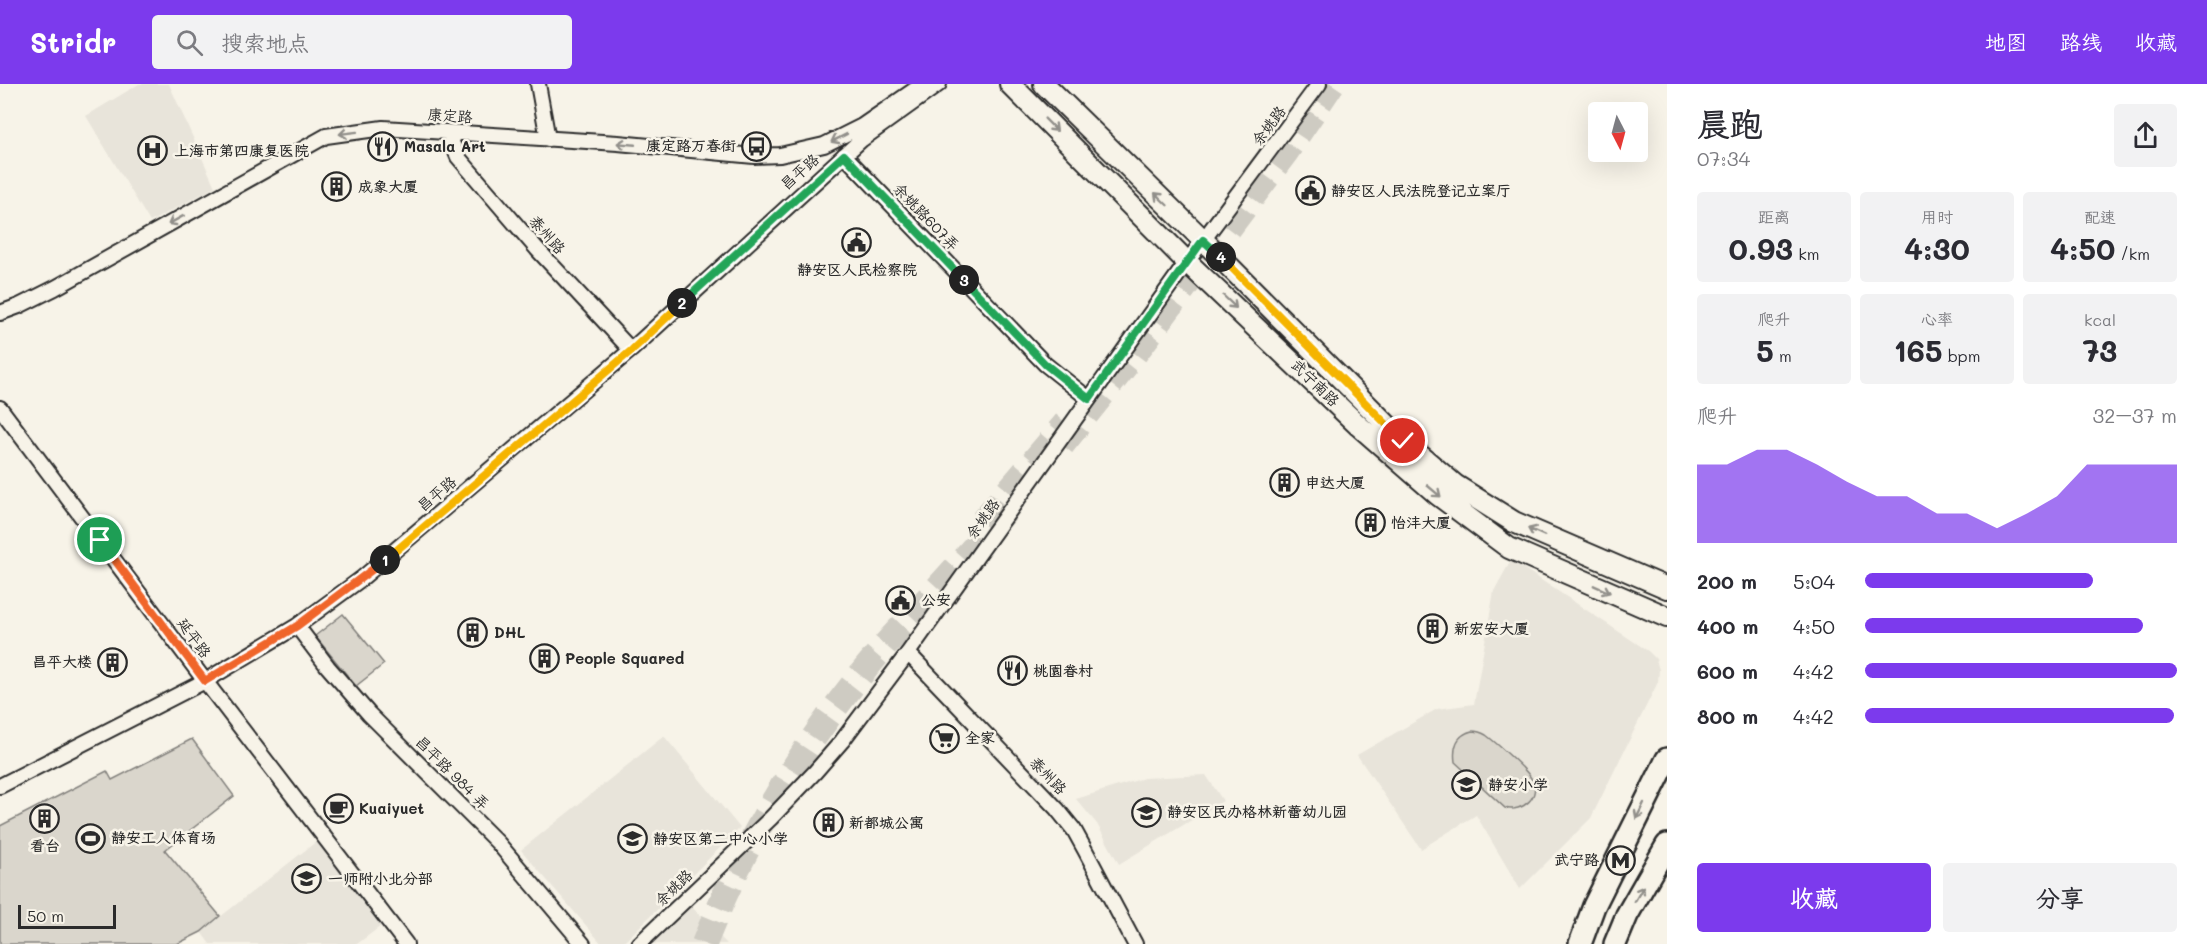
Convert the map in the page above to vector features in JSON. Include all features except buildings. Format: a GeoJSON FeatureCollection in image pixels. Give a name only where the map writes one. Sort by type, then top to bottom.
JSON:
{"type":"FeatureCollection","features":[{"type":"Feature","properties":{"kind":"main road","name":"武宁南路"},"geometry":{"type":"LineString","coordinates":[[1010,84],[1187,262],[1359,426],[1438,495],[1509,548],[1667,617]]}},
{"type":"Feature","properties":{"kind":"main road","name":"武宁南路"},"geometry":{"type":"LineString","coordinates":[[1044,84],[1403,441],[1455,485],[1514,522],[1667,588]]}},
{"type":"Feature","properties":{"kind":"main road"},"geometry":{"type":"LineString","coordinates":[[1580,944],[1594,906],[1667,759]]}},
{"type":"Feature","properties":{"kind":"main road"},"geometry":{"type":"LineString","coordinates":[[1615,944],[1627,915],[1667,845]]}},
{"type":"Feature","properties":{"kind":"street"},"geometry":{"type":"LineString","coordinates":[[538,84],[548,139]]}},
{"type":"Feature","properties":{"kind":"street","name":"康定路"},"geometry":{"type":"LineString","coordinates":[[0,313],[55,288],[326,136],[383,128],[618,143],[754,156],[780,155],[824,145],[862,126],[923,84]]}},
{"type":"Feature","properties":{"kind":"street"},"geometry":{"type":"LineString","coordinates":[[844,155],[861,140],[939,84]]}},
{"type":"Feature","properties":{"kind":"street","name":"余姚路"},"geometry":{"type":"LineString","coordinates":[[639,944],[771,818],[842,741],[1187,262],[1319,84]]}},
{"type":"Feature","properties":{"kind":"street","name":"泰州路"},"geometry":{"type":"LineString","coordinates":[[448,133],[458,157],[537,249],[632,350]]}},
{"type":"Feature","properties":{"kind":"street","name":"昌平路"},"geometry":{"type":"LineString","coordinates":[[0,786],[205,681],[297,626],[413,537],[632,350],[844,155]]}},
{"type":"Feature","properties":{"kind":"street","name":"余姚路607弄"},"geometry":{"type":"LineString","coordinates":[[844,155],[1045,364],[1089,399]]}},
{"type":"Feature","properties":{"kind":"street","name":"延平路"},"geometry":{"type":"LineString","coordinates":[[0,408],[406,944]]}},
{"type":"Feature","properties":{"kind":"street","name":"昌平路 984 弄"},"geometry":{"type":"LineString","coordinates":[[297,626],[369,714],[498,843],[583,944]]}},
{"type":"Feature","properties":{"kind":"street","name":"泰州路"},"geometry":{"type":"LineString","coordinates":[[908,652],[1068,823],[1135,944]]}},
{"type":"Feature","properties":{"kind":"shaded area","name":"上海市第四康复医院"},"geometry":{"type":"Polygon","coordinates":[[[139,84],[169,84],[215,187],[150,222],[86,116],[139,84]]]}},
{"type":"Feature","properties":{"kind":"shaded area"},"geometry":{"type":"Polygon","coordinates":[[[1511,560],[1648,651],[1656,659],[1659,670],[1658,682],[1591,818],[1520,889],[1476,815],[1421,849],[1357,755],[1437,709],[1474,704],[1494,591],[1511,560]]]}},
{"type":"Feature","properties":{"kind":"shaded area"},"geometry":{"type":"Polygon","coordinates":[[[343,614],[384,664],[356,686],[315,636],[343,614]]]}},
{"type":"Feature","properties":{"kind":"shaded area"},"geometry":{"type":"Polygon","coordinates":[[[1472,731],[1486,735],[1528,774],[1534,785],[1533,797],[1529,802],[1518,808],[1505,808],[1455,762],[1457,742],[1462,735],[1472,731]]]}},
{"type":"Feature","properties":{"kind":"shaded area","name":"静安区第二中心小学"},"geometry":{"type":"Polygon","coordinates":[[[664,736],[740,828],[622,944],[602,944],[521,850],[664,736]]]}},
{"type":"Feature","properties":{"kind":"shaded area","name":"静安工人体育场"},"geometry":{"type":"Polygon","coordinates":[[[192,739],[234,796],[165,850],[220,916],[201,932],[177,944],[0,944],[0,826],[107,771],[112,780],[192,739]]]}},
{"type":"Feature","properties":{"kind":"shaded area","name":"静安区民办格林新蕾幼儿园"},"geometry":{"type":"Polygon","coordinates":[[[1206,775],[1223,801],[1119,864],[1097,824],[1076,799],[1144,778],[1206,775]]]}},
{"type":"Feature","properties":{"kind":"shaded area","name":"一师附小北分部"},"geometry":{"type":"Polygon","coordinates":[[[317,841],[381,926],[357,944],[210,944],[201,932],[317,841]]]}},
{"type":"Feature","properties":{"kind":"shaded area"},"geometry":{"type":"Polygon","coordinates":[[[691,906],[727,944],[650,944],[691,906]]]}},
{"type":"Feature","properties":{"kind":"tunnel"},"geometry":{"type":"LineString","coordinates":[[1062,445],[1133,356],[1286,152],[1332,84]]}},
{"type":"Feature","properties":{"kind":"tunnel"},"geometry":{"type":"LineString","coordinates":[[983,521],[1066,423]]}},
{"type":"Feature","properties":{"kind":"tunnel"},"geometry":{"type":"LineString","coordinates":[[704,944],[738,867],[778,793],[825,722],[887,643],[1005,512]]}},
{"type":"Feature","properties":{"kind":"place","name":"康定路万春街"},"geometry":{"type":"Point","coordinates":[757,146]}},
{"type":"Feature","properties":{"kind":"place","name":"Masala Art"},"geometry":{"type":"Point","coordinates":[383,147]}},
{"type":"Feature","properties":{"kind":"place","name":"上海市第四康复医院"},"geometry":{"type":"Point","coordinates":[153,151]}},
{"type":"Feature","properties":{"kind":"place","name":"成象大厦"},"geometry":{"type":"Point","coordinates":[337,187]}},
{"type":"Feature","properties":{"kind":"place","name":"静安区人民法院登记立案厅"},"geometry":{"type":"Point","coordinates":[1310,191]}},
{"type":"Feature","properties":{"kind":"place","name":"静安区人民检察院"},"geometry":{"type":"Point","coordinates":[857,243]}},
{"type":"Feature","properties":{"kind":"place","name":"申达大厦"},"geometry":{"type":"Point","coordinates":[1284,483]}},
{"type":"Feature","properties":{"kind":"place","name":"怡沣大厦"},"geometry":{"type":"Point","coordinates":[1370,523]}},
{"type":"Feature","properties":{"kind":"place","name":"公安"},"geometry":{"type":"Point","coordinates":[900,600]}},
{"type":"Feature","properties":{"kind":"place","name":"新宏安大厦"},"geometry":{"type":"Point","coordinates":[1433,629]}},
{"type":"Feature","properties":{"kind":"place","name":"DHL"},"geometry":{"type":"Point","coordinates":[473,633]}},
{"type":"Feature","properties":{"kind":"place","name":"People Squared"},"geometry":{"type":"Point","coordinates":[544,659]}},
{"type":"Feature","properties":{"kind":"place","name":"昌平大楼"},"geometry":{"type":"Point","coordinates":[113,662]}},
{"type":"Feature","properties":{"kind":"place","name":"桃園眷村"},"geometry":{"type":"Point","coordinates":[1012,671]}},
{"type":"Feature","properties":{"kind":"place","name":"全家"},"geometry":{"type":"Point","coordinates":[944,738]}},
{"type":"Feature","properties":{"kind":"place","name":"静安小学"},"geometry":{"type":"Point","coordinates":[1467,785]}},
{"type":"Feature","properties":{"kind":"place","name":"Kuaiyuet"},"geometry":{"type":"Point","coordinates":[338,809]}},
{"type":"Feature","properties":{"kind":"place","name":"静安区民办格林新蕾幼儿园"},"geometry":{"type":"Point","coordinates":[1146,812]}},
{"type":"Feature","properties":{"kind":"place","name":"看台"},"geometry":{"type":"Point","coordinates":[45,819]}},
{"type":"Feature","properties":{"kind":"place","name":"新都城公寓"},"geometry":{"type":"Point","coordinates":[828,823]}},
{"type":"Feature","properties":{"kind":"place","name":"静安工人体育场"},"geometry":{"type":"Point","coordinates":[90,838]}},
{"type":"Feature","properties":{"kind":"place","name":"静安区第二中心小学"},"geometry":{"type":"Point","coordinates":[632,839]}},
{"type":"Feature","properties":{"kind":"place","name":"武宁路"},"geometry":{"type":"Point","coordinates":[1620,860]}},
{"type":"Feature","properties":{"kind":"place","name":"一师附小北分部"},"geometry":{"type":"Point","coordinates":[307,879]}},
{"type":"Feature","properties":{"kind":"route"},"geometry":{"type":"LineString","coordinates":[[100,540],[205,681],[297,626],[413,537],[632,350],[844,155],[1045,364],[1089,399],[1203,240],[1403,441]]}}]}
